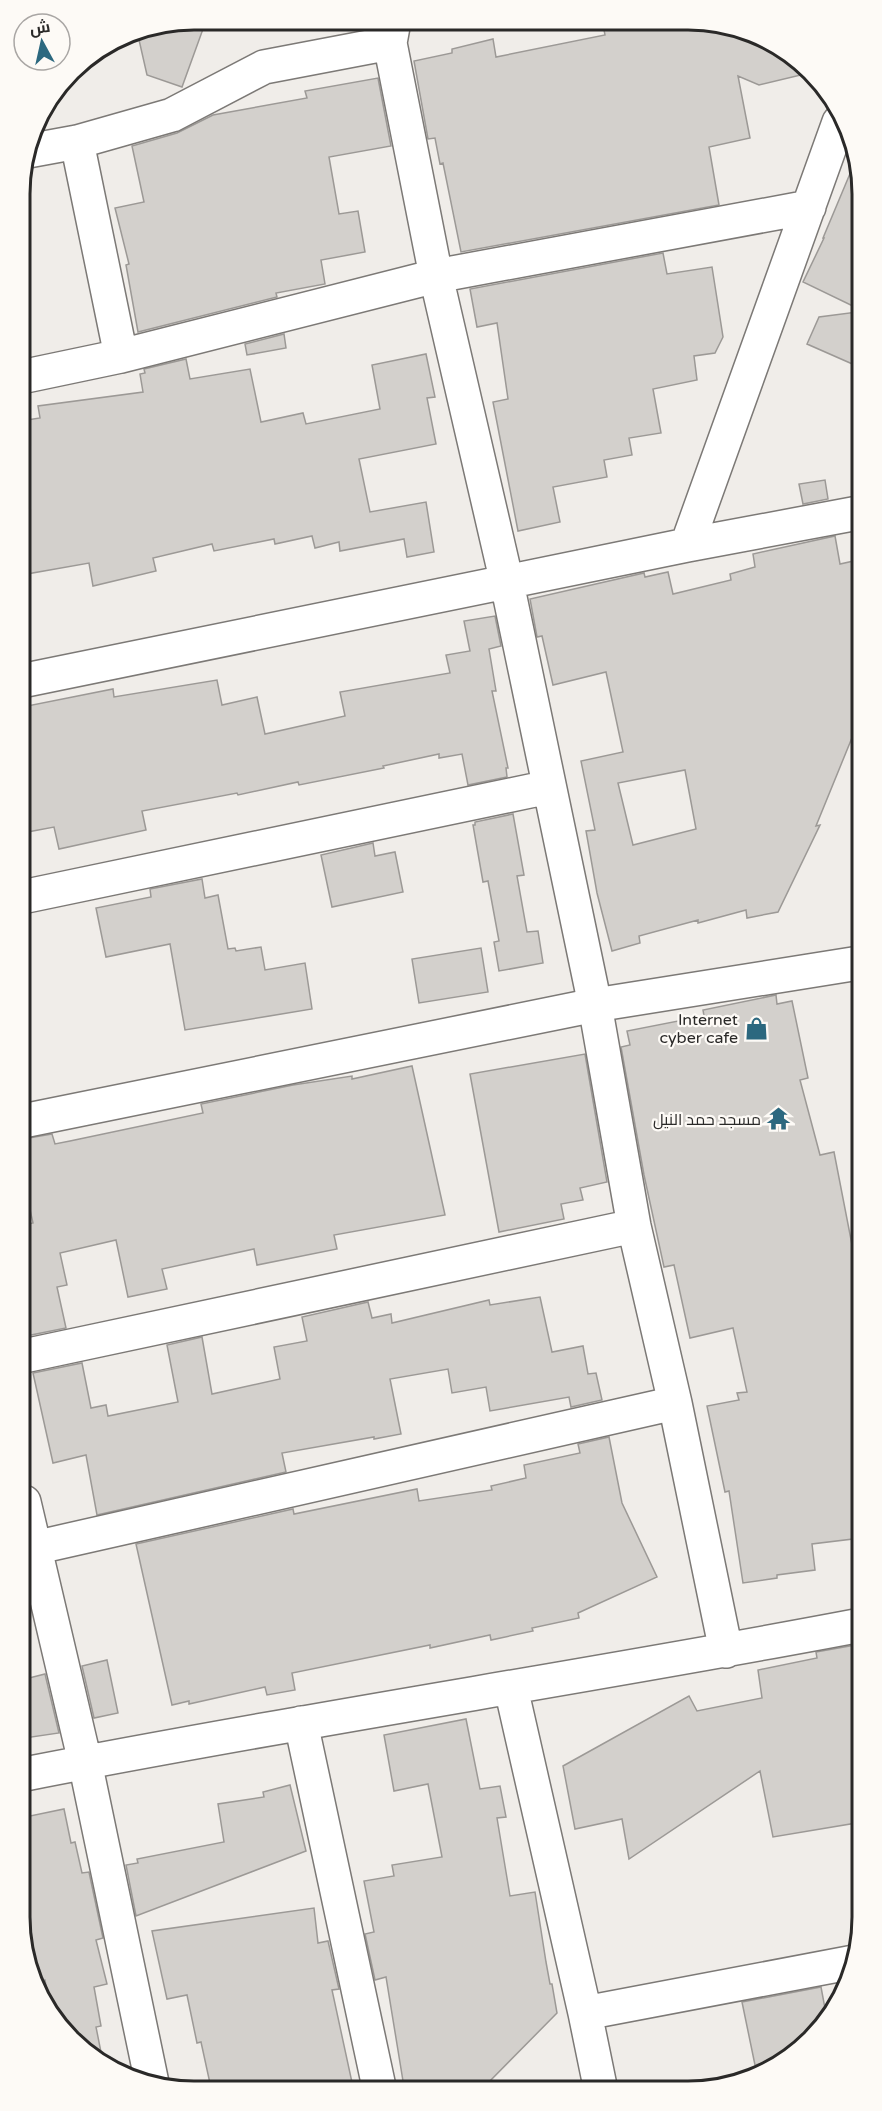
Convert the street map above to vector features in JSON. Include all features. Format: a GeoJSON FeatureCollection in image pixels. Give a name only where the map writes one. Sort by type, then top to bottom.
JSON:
{"type":"FeatureCollection","features":[{"type":"Feature","properties":{"kind":"street"},"geometry":{"type":"LineString","coordinates":[[37,149],[77,142],[172,116],[264,67],[392,32],[436,276],[507,583],[595,1005],[634,1226],[675,1403],[726,1651]]}},
{"type":"Feature","properties":{"kind":"street"},"geometry":{"type":"LineString","coordinates":[[687,545],[837,127]]}},
{"type":"Feature","properties":{"kind":"street"},"geometry":{"type":"LineString","coordinates":[[77,142],[121,356]]}},
{"type":"Feature","properties":{"kind":"street"},"geometry":{"type":"LineString","coordinates":[[30,375],[121,356],[436,276],[809,207]]}},
{"type":"Feature","properties":{"kind":"street"},"geometry":{"type":"LineString","coordinates":[[30,679],[687,545],[852,514]]}},
{"type":"Feature","properties":{"kind":"street"},"geometry":{"type":"LineString","coordinates":[[30,895],[549,787]]}},
{"type":"Feature","properties":{"kind":"street"},"geometry":{"type":"LineString","coordinates":[[30,1120],[595,1005],[852,964]]}},
{"type":"Feature","properties":{"kind":"street"},"geometry":{"type":"LineString","coordinates":[[30,1355],[634,1226]]}},
{"type":"Feature","properties":{"kind":"street"},"geometry":{"type":"LineString","coordinates":[[34,1548],[675,1403]]}},
{"type":"Feature","properties":{"kind":"street"},"geometry":{"type":"LineString","coordinates":[[30,1530],[85,1762],[150,2074]]}},
{"type":"Feature","properties":{"kind":"street"},"geometry":{"type":"LineString","coordinates":[[30,1773],[301,1723],[726,1651],[852,1627]]}},
{"type":"Feature","properties":{"kind":"street"},"geometry":{"type":"LineString","coordinates":[[511,1688],[599,2081]]}},
{"type":"Feature","properties":{"kind":"street"},"geometry":{"type":"LineString","coordinates":[[301,1723],[378,2081]]}},
{"type":"Feature","properties":{"kind":"street"},"geometry":{"type":"LineString","coordinates":[[585,2013],[844,1964]]}},
{"type":"Feature","properties":{"kind":"building"},"geometry":{"type":"Polygon","coordinates":[[[203,30],[182,87],[147,75],[139,40],[173,31],[203,30]]]}},
{"type":"Feature","properties":{"kind":"building"},"geometry":{"type":"Polygon","coordinates":[[[604,30],[688,30],[720,33],[760,47],[779,58],[800,75],[759,85],[738,76],[750,138],[709,147],[719,205],[461,252],[443,163],[440,164],[435,138],[428,139],[414,61],[452,53],[452,49],[493,39],[496,57],[605,35],[604,30]]]}},
{"type":"Feature","properties":{"kind":"building"},"geometry":{"type":"Polygon","coordinates":[[[378,78],[391,146],[329,157],[339,214],[358,211],[365,252],[321,260],[325,284],[276,293],[277,297],[138,332],[126,265],[129,264],[115,208],[144,202],[132,146],[177,133],[213,115],[307,98],[305,91],[378,78]]]}},
{"type":"Feature","properties":{"kind":"building"},"geometry":{"type":"Polygon","coordinates":[[[851,172],[852,306],[803,282],[851,172]]]}},
{"type":"Feature","properties":{"kind":"building"},"geometry":{"type":"Polygon","coordinates":[[[663,253],[667,274],[712,267],[723,337],[715,353],[694,356],[697,380],[653,389],[661,433],[629,438],[632,455],[604,460],[607,477],[553,487],[560,522],[518,531],[493,402],[508,399],[497,323],[477,327],[470,289],[663,253]]]}},
{"type":"Feature","properties":{"kind":"building"},"geometry":{"type":"Polygon","coordinates":[[[852,313],[852,364],[807,344],[819,317],[852,313]]]}},
{"type":"Feature","properties":{"kind":"building"},"geometry":{"type":"Polygon","coordinates":[[[284,334],[286,348],[247,355],[245,344],[284,334]]]}},
{"type":"Feature","properties":{"kind":"building"},"geometry":{"type":"Polygon","coordinates":[[[426,354],[435,397],[427,398],[436,444],[359,459],[370,512],[426,502],[434,552],[407,557],[404,539],[340,551],[339,542],[315,548],[312,536],[275,544],[274,539],[214,551],[212,544],[153,558],[156,571],[93,586],[89,563],[30,573],[30,420],[40,418],[38,406],[143,392],[140,374],[145,373],[144,369],[186,359],[190,379],[250,369],[261,422],[303,413],[306,424],[380,409],[372,365],[426,354]]]}},
{"type":"Feature","properties":{"kind":"building"},"geometry":{"type":"Polygon","coordinates":[[[825,480],[828,499],[803,504],[799,484],[825,480]]]}},
{"type":"Feature","properties":{"kind":"building"},"geometry":{"type":"Polygon","coordinates":[[[835,536],[840,564],[852,561],[852,738],[816,826],[820,825],[778,912],[747,918],[746,910],[698,923],[698,920],[639,936],[640,943],[612,951],[597,893],[586,831],[595,830],[581,761],[623,752],[606,672],[553,685],[542,636],[537,637],[530,599],[644,573],[645,577],[668,572],[673,594],[731,580],[730,574],[755,567],[753,554],[835,536]],[[685,770],[618,783],[633,845],[696,829],[685,770]]]}},
{"type":"Feature","properties":{"kind":"building"},"geometry":{"type":"Polygon","coordinates":[[[495,616],[501,646],[489,649],[496,691],[492,691],[508,768],[506,768],[507,777],[468,785],[462,754],[439,758],[439,754],[299,785],[298,782],[238,795],[237,793],[142,811],[146,830],[59,849],[54,827],[30,832],[30,705],[113,689],[114,697],[217,680],[222,705],[257,697],[265,734],[345,716],[340,692],[450,673],[446,655],[470,651],[464,621],[495,616]]]}},
{"type":"Feature","properties":{"kind":"building"},"geometry":{"type":"Polygon","coordinates":[[[513,814],[524,875],[517,876],[527,932],[538,931],[543,963],[499,971],[494,942],[499,941],[488,881],[483,882],[473,825],[475,822],[513,814]]]}},
{"type":"Feature","properties":{"kind":"building"},"geometry":{"type":"Polygon","coordinates":[[[373,843],[375,856],[395,852],[403,892],[332,907],[321,855],[373,843]]]}},
{"type":"Feature","properties":{"kind":"building"},"geometry":{"type":"Polygon","coordinates":[[[202,879],[205,898],[218,895],[228,949],[235,948],[236,951],[261,947],[265,970],[305,963],[312,1009],[185,1030],[170,944],[106,957],[96,908],[151,897],[150,889],[202,879]]]}},
{"type":"Feature","properties":{"kind":"building"},"geometry":{"type":"Polygon","coordinates":[[[481,948],[488,992],[419,1003],[412,959],[481,948]]]}},
{"type":"Feature","properties":{"kind":"building"},"geometry":{"type":"Polygon","coordinates":[[[776,995],[777,1004],[792,1001],[808,1078],[800,1080],[820,1155],[834,1152],[852,1245],[852,1539],[812,1544],[815,1570],[777,1575],[777,1578],[743,1583],[729,1491],[725,1492],[707,1406],[739,1400],[737,1393],[747,1392],[733,1328],[690,1338],[674,1265],[664,1267],[644,1175],[621,1047],[630,1045],[627,1031],[704,1016],[703,1010],[776,995]]]}},
{"type":"Feature","properties":{"kind":"building"},"geometry":{"type":"Polygon","coordinates":[[[585,1054],[607,1182],[580,1188],[583,1200],[561,1204],[564,1219],[499,1232],[470,1074],[585,1054]]]}},
{"type":"Feature","properties":{"kind":"building"},"geometry":{"type":"Polygon","coordinates":[[[412,1066],[445,1215],[334,1235],[337,1249],[257,1265],[254,1249],[162,1269],[167,1289],[128,1297],[116,1240],[60,1253],[67,1285],[57,1287],[66,1328],[30,1335],[30,1224],[33,1223],[30,1210],[30,1138],[52,1134],[55,1144],[203,1113],[201,1104],[293,1085],[352,1076],[352,1079],[412,1066]]]}},
{"type":"Feature","properties":{"kind":"building"},"geometry":{"type":"Polygon","coordinates":[[[540,1297],[552,1352],[583,1346],[588,1374],[596,1373],[602,1400],[571,1407],[569,1397],[490,1411],[486,1387],[452,1393],[448,1369],[390,1379],[401,1434],[282,1453],[286,1472],[97,1515],[86,1455],[53,1463],[33,1373],[82,1363],[91,1408],[106,1405],[108,1416],[178,1402],[167,1345],[202,1337],[212,1394],[280,1379],[274,1347],[307,1341],[302,1317],[368,1302],[372,1318],[391,1314],[392,1323],[489,1300],[490,1305],[540,1297]]]}},
{"type":"Feature","properties":{"kind":"building"},"geometry":{"type":"Polygon","coordinates":[[[609,1437],[622,1503],[657,1577],[578,1613],[579,1618],[532,1628],[533,1631],[491,1640],[490,1635],[430,1648],[430,1645],[292,1673],[295,1690],[267,1695],[265,1687],[189,1704],[189,1701],[172,1705],[136,1544],[293,1509],[294,1514],[417,1489],[419,1501],[492,1490],[491,1486],[526,1478],[524,1465],[580,1453],[578,1444],[609,1437]]]}},
{"type":"Feature","properties":{"kind":"building"},"geometry":{"type":"Polygon","coordinates":[[[852,1646],[852,1824],[773,1837],[760,1771],[629,1859],[622,1819],[575,1829],[563,1766],[689,1696],[697,1711],[762,1698],[758,1670],[817,1658],[816,1652],[852,1646]]]}},
{"type":"Feature","properties":{"kind":"building"},"geometry":{"type":"Polygon","coordinates":[[[107,1660],[118,1713],[94,1718],[82,1666],[107,1660]]]}},
{"type":"Feature","properties":{"kind":"building"},"geometry":{"type":"Polygon","coordinates":[[[45,1674],[59,1733],[30,1737],[30,1678],[45,1674]]]}},
{"type":"Feature","properties":{"kind":"building"},"geometry":{"type":"Polygon","coordinates":[[[466,1719],[480,1789],[500,1786],[506,1817],[497,1818],[510,1896],[535,1892],[557,2013],[490,2081],[403,2081],[386,1977],[375,1980],[365,1934],[374,1932],[364,1881],[394,1876],[392,1865],[442,1857],[428,1784],[394,1791],[384,1735],[466,1719]]]}},
{"type":"Feature","properties":{"kind":"building"},"geometry":{"type":"Polygon","coordinates":[[[290,1785],[306,1851],[136,1916],[126,1865],[138,1863],[137,1859],[224,1842],[218,1804],[264,1797],[263,1792],[290,1785]]]}},
{"type":"Feature","properties":{"kind":"building"},"geometry":{"type":"Polygon","coordinates":[[[64,1809],[71,1843],[75,1842],[82,1873],[89,1872],[103,1938],[96,1940],[107,1984],[94,1987],[101,2026],[96,2027],[101,2052],[78,2033],[64,2017],[52,1999],[36,1959],[31,1938],[30,1917],[30,1816],[64,1809]]]}},
{"type":"Feature","properties":{"kind":"building"},"geometry":{"type":"Polygon","coordinates":[[[314,1908],[318,1943],[328,1941],[339,1989],[332,1990],[352,2081],[209,2081],[201,2042],[197,2043],[187,1995],[167,1999],[152,1931],[314,1908]]]}},
{"type":"Feature","properties":{"kind":"building"},"geometry":{"type":"Polygon","coordinates":[[[821,1987],[825,2007],[804,2033],[788,2047],[770,2059],[755,2065],[742,2002],[821,1987]]]}},
{"type":"Feature","properties":{"kind":"place","name":"Internet cyber cafe"},"geometry":{"type":"Point","coordinates":[756,1028]}},
{"type":"Feature","properties":{"kind":"place","name":"مسجد حمد النيل"},"geometry":{"type":"Point","coordinates":[779,1119]}}]}
